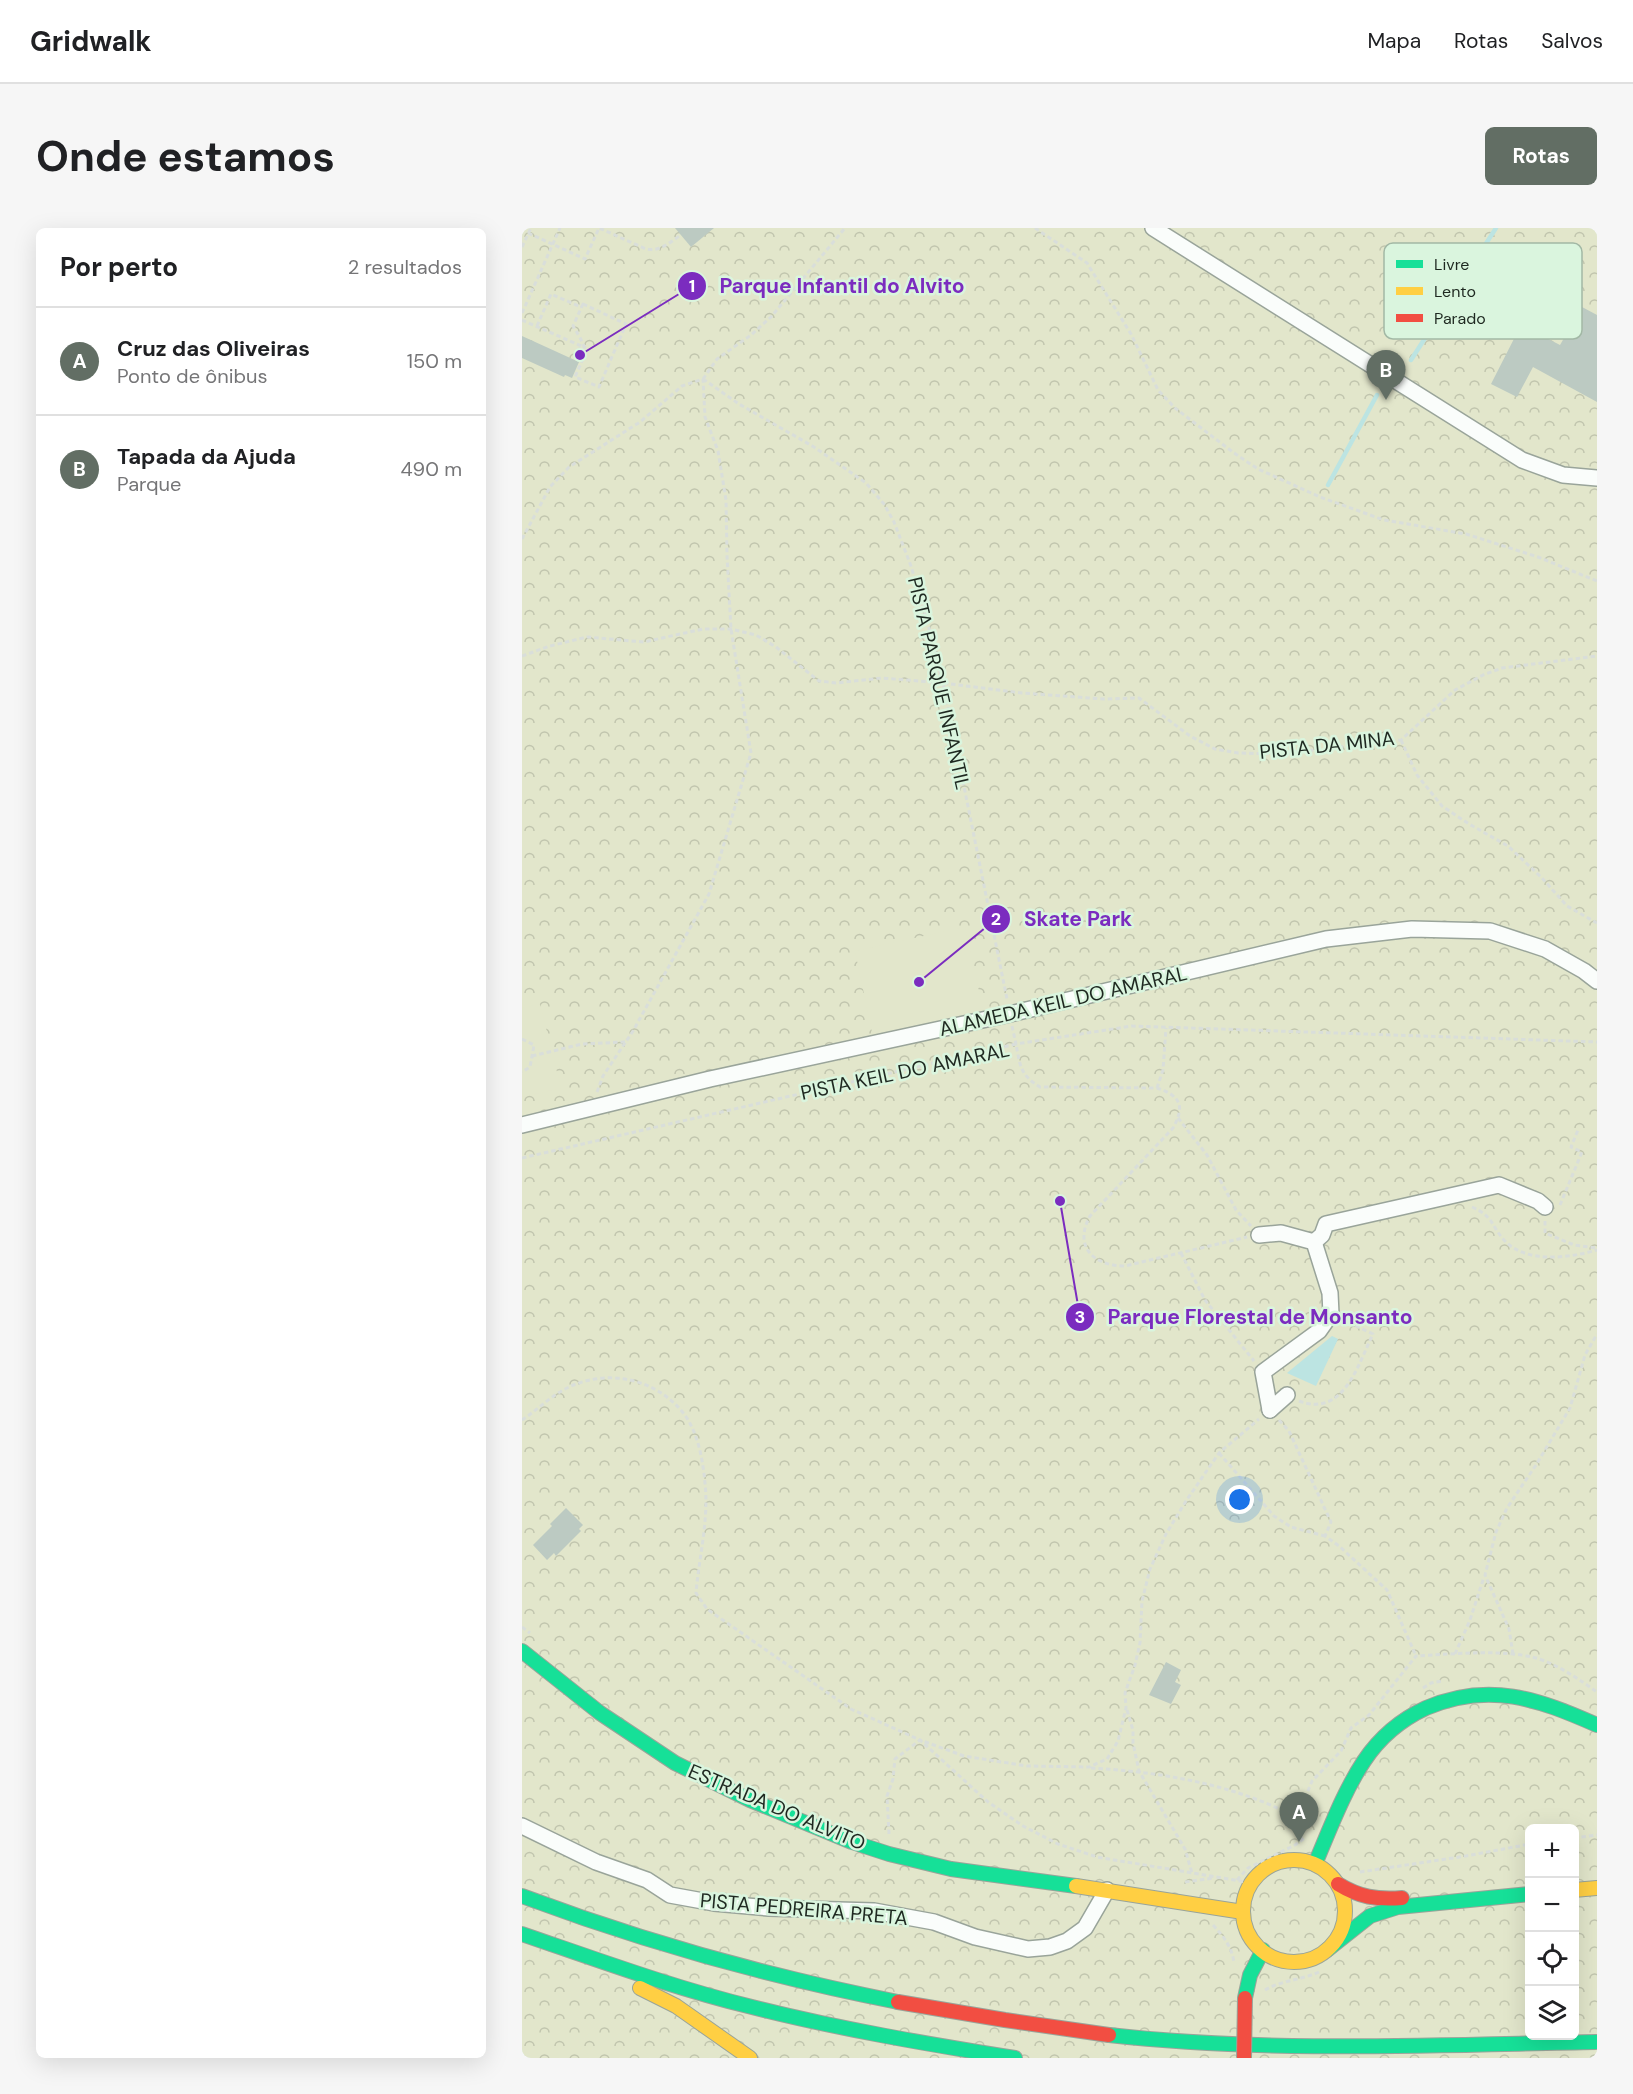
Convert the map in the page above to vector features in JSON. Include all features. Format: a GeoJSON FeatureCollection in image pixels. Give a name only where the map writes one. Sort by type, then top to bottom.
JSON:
{"type":"FeatureCollection","features":[{"type":"Feature","properties":{"kind":"main road","name":"ESTRADA DO ALVITO"},"geometry":{"type":"LineString","coordinates":[[522,1650],[600,1713],[660,1754],[750,1800],[804,1823],[889,1854],[951,1869],[1107,1890],[1243,1912]]}},
{"type":"Feature","properties":{"kind":"main road"},"geometry":{"type":"LineString","coordinates":[[1315,1864],[1350,1785],[1375,1746],[1407,1719],[1438,1702],[1468,1694],[1506,1694],[1527,1697],[1597,1725]]}},
{"type":"Feature","properties":{"kind":"main road"},"geometry":{"type":"LineString","coordinates":[[1525,1887],[1392,1899],[1366,1899],[1356,1896],[1338,1884],[1315,1864],[1295,1860],[1275,1863],[1258,1875],[1247,1892],[1243,1912],[1251,1937],[1263,1950],[1280,1959],[1300,1961],[1310,1959],[1327,1950],[1370,1916],[1398,1907],[1525,1894]]}},
{"type":"Feature","properties":{"kind":"main road"},"geometry":{"type":"LineString","coordinates":[[1579,1883],[1597,1881]]}},
{"type":"Feature","properties":{"kind":"main road"},"geometry":{"type":"LineString","coordinates":[[1327,1950],[1344,1924],[1345,1904],[1338,1884]]}},
{"type":"Feature","properties":{"kind":"main road"},"geometry":{"type":"LineString","coordinates":[[1579,1890],[1597,1888]]}},
{"type":"Feature","properties":{"kind":"main road"},"geometry":{"type":"LineString","coordinates":[[522,1896],[671,1949],[756,1972],[909,2005],[1063,2030],[1206,2042],[1386,2046],[1594,2040]]}},
{"type":"Feature","properties":{"kind":"main road"},"geometry":{"type":"LineString","coordinates":[[522,1934],[663,1982],[751,2007],[901,2040],[1015,2058]]}},
{"type":"Feature","properties":{"kind":"main road"},"geometry":{"type":"LineString","coordinates":[[566,1950],[676,2006],[750,2058]]}},
{"type":"Feature","properties":{"kind":"main road"},"geometry":{"type":"LineString","coordinates":[[1244,2058],[1245,1998],[1252,1969],[1263,1950]]}},
{"type":"Feature","properties":{"kind":"street"},"geometry":{"type":"LineString","coordinates":[[1153,228],[1522,460],[1563,475],[1597,478]]}},
{"type":"Feature","properties":{"kind":"street","name":"ALAMEDA KEIL DO AMARAL"},"geometry":{"type":"LineString","coordinates":[[522,1125],[710,1079],[1010,1014],[1326,939],[1412,929],[1490,931],[1545,949],[1597,981]]}},
{"type":"Feature","properties":{"kind":"street"},"geometry":{"type":"LineString","coordinates":[[1314,1242],[1322,1234],[1326,1224],[1499,1185],[1538,1201],[1545,1207]]}},
{"type":"Feature","properties":{"kind":"street"},"geometry":{"type":"LineString","coordinates":[[1259,1235],[1281,1233],[1314,1242]]}},
{"type":"Feature","properties":{"kind":"street"},"geometry":{"type":"LineString","coordinates":[[1270,1410],[1263,1372],[1318,1331],[1331,1314],[1330,1293],[1314,1242]]}},
{"type":"Feature","properties":{"kind":"street"},"geometry":{"type":"LineString","coordinates":[[1270,1410],[1287,1395]]}},
{"type":"Feature","properties":{"kind":"street","name":"PISTA PEDREIRA PRETA"},"geometry":{"type":"LineString","coordinates":[[522,1826],[596,1863],[647,1880],[670,1895],[736,1905],[874,1911],[934,1922],[975,1937],[1028,1949],[1050,1947],[1067,1941],[1085,1928],[1107,1890]]}},
{"type":"Feature","properties":{"kind":"path"},"geometry":{"type":"LineString","coordinates":[[522,247],[531,228]]}},
{"type":"Feature","properties":{"kind":"path"},"geometry":{"type":"LineString","coordinates":[[522,314],[560,228]]}},
{"type":"Feature","properties":{"kind":"path"},"geometry":{"type":"LineString","coordinates":[[528,233],[585,259],[599,228],[653,250],[659,249],[681,235]]}},
{"type":"Feature","properties":{"kind":"path"},"geometry":{"type":"LineString","coordinates":[[522,539],[550,487],[569,467],[640,422],[682,386],[703,379],[717,360],[771,317],[845,228]]}},
{"type":"Feature","properties":{"kind":"path"},"geometry":{"type":"LineString","coordinates":[[1035,228],[1087,263],[1131,334],[1158,390],[1174,408],[1258,469],[1320,497],[1384,520],[1466,534],[1538,557],[1597,581]]}},
{"type":"Feature","properties":{"kind":"path"},"geometry":{"type":"LineString","coordinates":[[537,326],[551,294],[581,308]]}},
{"type":"Feature","properties":{"kind":"path"},"geometry":{"type":"LineString","coordinates":[[583,304],[626,324],[598,387],[575,377],[586,348],[573,326],[583,304]]}},
{"type":"Feature","properties":{"kind":"path"},"geometry":{"type":"LineString","coordinates":[[522,320],[586,348]]}},
{"type":"Feature","properties":{"kind":"path"},"geometry":{"type":"LineString","coordinates":[[578,352],[581,346]]}},
{"type":"Feature","properties":{"kind":"path"},"geometry":{"type":"LineString","coordinates":[[591,1108],[603,1076],[680,948],[708,894],[751,753],[731,629],[726,500],[718,451],[705,417],[703,379]]}},
{"type":"Feature","properties":{"kind":"path","name":"PISTA PARQUE INFANTIL"},"geometry":{"type":"LineString","coordinates":[[703,379],[739,404],[814,447],[866,483],[884,504],[894,522],[911,566],[930,628],[943,683],[1010,1014]]}},
{"type":"Feature","properties":{"kind":"path","name":"PISTA DA MINA"},"geometry":{"type":"LineString","coordinates":[[522,656],[587,637],[645,642],[703,629],[731,629],[756,635],[776,647],[819,681],[836,683],[882,678],[1046,695],[1104,699],[1139,698],[1190,736],[1215,749],[1238,753],[1278,754],[1401,740],[1455,690],[1483,675],[1502,668],[1597,656]]}},
{"type":"Feature","properties":{"kind":"path"},"geometry":{"type":"LineString","coordinates":[[1401,740],[1417,775],[1442,806],[1508,846],[1567,906],[1597,923]]}},
{"type":"Feature","properties":{"kind":"path"},"geometry":{"type":"LineString","coordinates":[[1016,1044],[1132,1026],[1597,1042]]}},
{"type":"Feature","properties":{"kind":"path"},"geometry":{"type":"LineString","coordinates":[[1166,1027],[1163,1070],[1157,1088],[1167,1091],[1179,1103],[1180,1112],[1173,1128],[1090,1216],[1083,1234],[1084,1243],[1089,1253],[1099,1262],[1112,1266],[1125,1266],[1259,1235],[1236,1210],[1207,1155],[1178,1119]]}},
{"type":"Feature","properties":{"kind":"path"},"geometry":{"type":"LineString","coordinates":[[522,1039],[534,1045],[530,1067],[522,1072]]}},
{"type":"Feature","properties":{"kind":"path"},"geometry":{"type":"LineString","coordinates":[[532,1056],[582,1044],[625,1042]]}},
{"type":"Feature","properties":{"kind":"path","name":"PISTA KEIL DO AMARAL"},"geometry":{"type":"LineString","coordinates":[[522,1158],[741,1104],[1016,1044],[1021,1069],[1029,1080],[1040,1087],[1157,1088]]}},
{"type":"Feature","properties":{"kind":"path"},"geometry":{"type":"LineString","coordinates":[[1561,1203],[1582,1152],[1571,1147],[1578,1130]]}},
{"type":"Feature","properties":{"kind":"path"},"geometry":{"type":"LineString","coordinates":[[1465,1192],[1470,1206],[1490,1217],[1505,1241],[1521,1251],[1540,1256],[1560,1256],[1580,1255],[1597,1249]]}},
{"type":"Feature","properties":{"kind":"path"},"geometry":{"type":"LineString","coordinates":[[1545,1233],[1574,1245],[1597,1249]]}},
{"type":"Feature","properties":{"kind":"path"},"geometry":{"type":"LineString","coordinates":[[1180,1253],[1205,1300],[1263,1372]]}},
{"type":"Feature","properties":{"kind":"path"},"geometry":{"type":"LineString","coordinates":[[1287,1395],[1302,1402],[1317,1404],[1329,1402],[1341,1395],[1348,1386],[1373,1334],[1331,1314]]}},
{"type":"Feature","properties":{"kind":"path"},"geometry":{"type":"LineString","coordinates":[[1455,1654],[1470,1620],[1496,1532],[1507,1508],[1570,1408],[1584,1355],[1597,1334]]}},
{"type":"Feature","properties":{"kind":"path"},"geometry":{"type":"LineString","coordinates":[[522,1420],[567,1388],[594,1380],[608,1377],[630,1380],[656,1389],[684,1414],[695,1436],[706,1485],[705,1525],[696,1593],[707,1609],[851,1709],[964,1756],[1027,1766],[1089,1767],[1139,1771],[1173,1777],[1245,1795],[1297,1818]]}},
{"type":"Feature","properties":{"kind":"path"},"geometry":{"type":"LineString","coordinates":[[1192,1873],[1185,1849],[1139,1771],[1133,1743],[1133,1730],[1126,1708],[1125,1693],[1140,1643],[1142,1601],[1150,1569],[1176,1518],[1219,1453],[1270,1410],[1288,1431],[1330,1522],[1325,1536]]}},
{"type":"Feature","properties":{"kind":"path"},"geometry":{"type":"LineString","coordinates":[[1219,1453],[1274,1516],[1291,1527],[1325,1536],[1387,1590],[1416,1656]]}},
{"type":"Feature","properties":{"kind":"path"},"geometry":{"type":"LineString","coordinates":[[1485,1575],[1509,1629],[1513,1654]]}},
{"type":"Feature","properties":{"kind":"path"},"geometry":{"type":"LineString","coordinates":[[522,1627],[530,1633]]}},
{"type":"Feature","properties":{"kind":"path"},"geometry":{"type":"LineString","coordinates":[[1422,1689],[1431,1683],[1450,1679]]}},
{"type":"Feature","properties":{"kind":"path"},"geometry":{"type":"LineString","coordinates":[[1089,1767],[1107,1758],[1118,1741],[1126,1708]]}},
{"type":"Feature","properties":{"kind":"path"},"geometry":{"type":"LineString","coordinates":[[879,1832],[889,1834],[887,1796],[893,1779],[895,1759],[921,1740]]}},
{"type":"Feature","properties":{"kind":"path"},"geometry":{"type":"LineString","coordinates":[[921,1740],[988,1802],[1023,1826],[1058,1844],[1097,1857],[1251,1883]]}},
{"type":"Feature","properties":{"kind":"path"},"geometry":{"type":"LineString","coordinates":[[1237,1880],[1248,1868],[1295,1845],[1308,1834]]}},
{"type":"Feature","properties":{"kind":"path"},"geometry":{"type":"LineString","coordinates":[[1579,1837],[1597,1835]]}},
{"type":"Feature","properties":{"kind":"path"},"geometry":{"type":"LineString","coordinates":[[1357,1872],[1525,1845]]}},
{"type":"Feature","properties":{"kind":"path"},"geometry":{"type":"LineString","coordinates":[[1176,1883],[1218,1877]]}},
{"type":"Feature","properties":{"kind":"path"},"geometry":{"type":"LineString","coordinates":[[1213,1925],[1232,1950],[1234,1970]]}},
{"type":"Feature","properties":{"kind":"green space"},"geometry":{"type":"Polygon","coordinates":[[[522,228],[1597,228],[1597,2058],[522,2058],[522,228]]]}},
{"type":"Feature","properties":{"kind":"green space"},"geometry":{"type":"Polygon","coordinates":[[[965,927],[984,1014],[873,1037],[855,951],[965,927]]]}},
{"type":"Feature","properties":{"kind":"green space"},"geometry":{"type":"Polygon","coordinates":[[[540,1004],[561,1088],[522,1097],[522,1008],[540,1004]]]}},
{"type":"Feature","properties":{"kind":"water"},"geometry":{"type":"Polygon","coordinates":[[[1332,1336],[1338,1339],[1316,1386],[1287,1373],[1332,1336]]]}},
{"type":"Feature","properties":{"kind":"building"},"geometry":{"type":"Polygon","coordinates":[[[675,228],[714,228],[691,247],[675,228]]]}},
{"type":"Feature","properties":{"kind":"building"},"geometry":{"type":"Polygon","coordinates":[[[1582,307],[1597,315],[1597,402],[1533,367],[1517,397],[1491,384],[1514,339],[1548,339],[1560,345],[1563,339],[1582,339],[1582,307]]]}},
{"type":"Feature","properties":{"kind":"building"},"geometry":{"type":"Polygon","coordinates":[[[522,336],[579,362],[572,378],[565,375],[564,377],[522,358],[522,336]]]}},
{"type":"Feature","properties":{"kind":"building"},"geometry":{"type":"Polygon","coordinates":[[[566,1508],[583,1525],[579,1529],[581,1531],[556,1556],[554,1553],[547,1560],[533,1545],[566,1508]]]}},
{"type":"Feature","properties":{"kind":"building"},"geometry":{"type":"Polygon","coordinates":[[[1166,1662],[1181,1670],[1175,1682],[1181,1685],[1171,1704],[1149,1695],[1166,1662]]]}},
{"type":"Feature","properties":{"kind":"waterway"},"geometry":{"type":"LineString","coordinates":[[1486,243],[1496,228]]}},
{"type":"Feature","properties":{"kind":"waterway"},"geometry":{"type":"LineString","coordinates":[[1411,360],[1425,339]]}},
{"type":"Feature","properties":{"kind":"waterway"},"geometry":{"type":"LineString","coordinates":[[1328,485],[1377,395]]}},
{"type":"Feature","properties":{"kind":"traffic: fast"},"geometry":{"type":"LineString","coordinates":[[522,1651],[600,1713],[675,1763],[750,1800],[852,1842],[889,1854],[951,1869],[1076,1886]]}},
{"type":"Feature","properties":{"kind":"traffic: fast"},"geometry":{"type":"LineString","coordinates":[[1315,1864],[1343,1798],[1364,1761],[1391,1730],[1426,1708],[1449,1700],[1471,1696],[1513,1697],[1534,1701],[1597,1725]]}},
{"type":"Feature","properties":{"kind":"traffic: fast"},"geometry":{"type":"LineString","coordinates":[[1327,1950],[1370,1916],[1398,1907],[1525,1894]]}},
{"type":"Feature","properties":{"kind":"traffic: fast"},"geometry":{"type":"LineString","coordinates":[[522,1896],[568,1913],[708,1957],[755,1970],[898,2002]]}},
{"type":"Feature","properties":{"kind":"traffic: fast"},"geometry":{"type":"LineString","coordinates":[[522,1934],[608,1964],[752,2007],[883,2036],[1015,2058]]}},
{"type":"Feature","properties":{"kind":"traffic: fast"},"geometry":{"type":"LineString","coordinates":[[1245,1998],[1250,1975],[1263,1950]]}},
{"type":"Feature","properties":{"kind":"traffic: fast"},"geometry":{"type":"LineString","coordinates":[[1109,2035],[1170,2041],[1292,2046],[1597,2042]]}},
{"type":"Feature","properties":{"kind":"traffic: slow"},"geometry":{"type":"LineString","coordinates":[[1294,1860],[1313,1864],[1330,1875],[1341,1892],[1345,1911],[1341,1930],[1330,1947],[1313,1958],[1294,1962],[1275,1958],[1258,1947],[1247,1930],[1243,1911],[1247,1892],[1258,1875],[1275,1864],[1294,1860]]}},
{"type":"Feature","properties":{"kind":"traffic: slow"},"geometry":{"type":"LineString","coordinates":[[1076,1886],[1243,1912]]}},
{"type":"Feature","properties":{"kind":"traffic: slow"},"geometry":{"type":"LineString","coordinates":[[1579,1890],[1597,1888]]}},
{"type":"Feature","properties":{"kind":"traffic: slow"},"geometry":{"type":"LineString","coordinates":[[640,1988],[676,2006],[750,2058]]}},
{"type":"Feature","properties":{"kind":"traffic: jam"},"geometry":{"type":"LineString","coordinates":[[1338,1884],[1368,1897],[1402,1898]]}},
{"type":"Feature","properties":{"kind":"traffic: jam"},"geometry":{"type":"LineString","coordinates":[[1244,2058],[1245,1998]]}},
{"type":"Feature","properties":{"kind":"traffic: jam"},"geometry":{"type":"LineString","coordinates":[[898,2002],[1109,2035]]}},
{"type":"Feature","properties":{"kind":"place","name":"Parque Infantil do Alvito"},"geometry":{"type":"Point","coordinates":[580,355]}},
{"type":"Feature","properties":{"kind":"place","name":"Tapada da Ajuda"},"geometry":{"type":"Point","coordinates":[1386,400]}},
{"type":"Feature","properties":{"kind":"place","name":"Skate Park"},"geometry":{"type":"Point","coordinates":[919,982]}},
{"type":"Feature","properties":{"kind":"place","name":"Parque Florestal de Monsanto"},"geometry":{"type":"Point","coordinates":[1060,1201]}},
{"type":"Feature","properties":{"kind":"place","name":"Cruz das Oliveiras"},"geometry":{"type":"Point","coordinates":[1299,1842]}}]}
